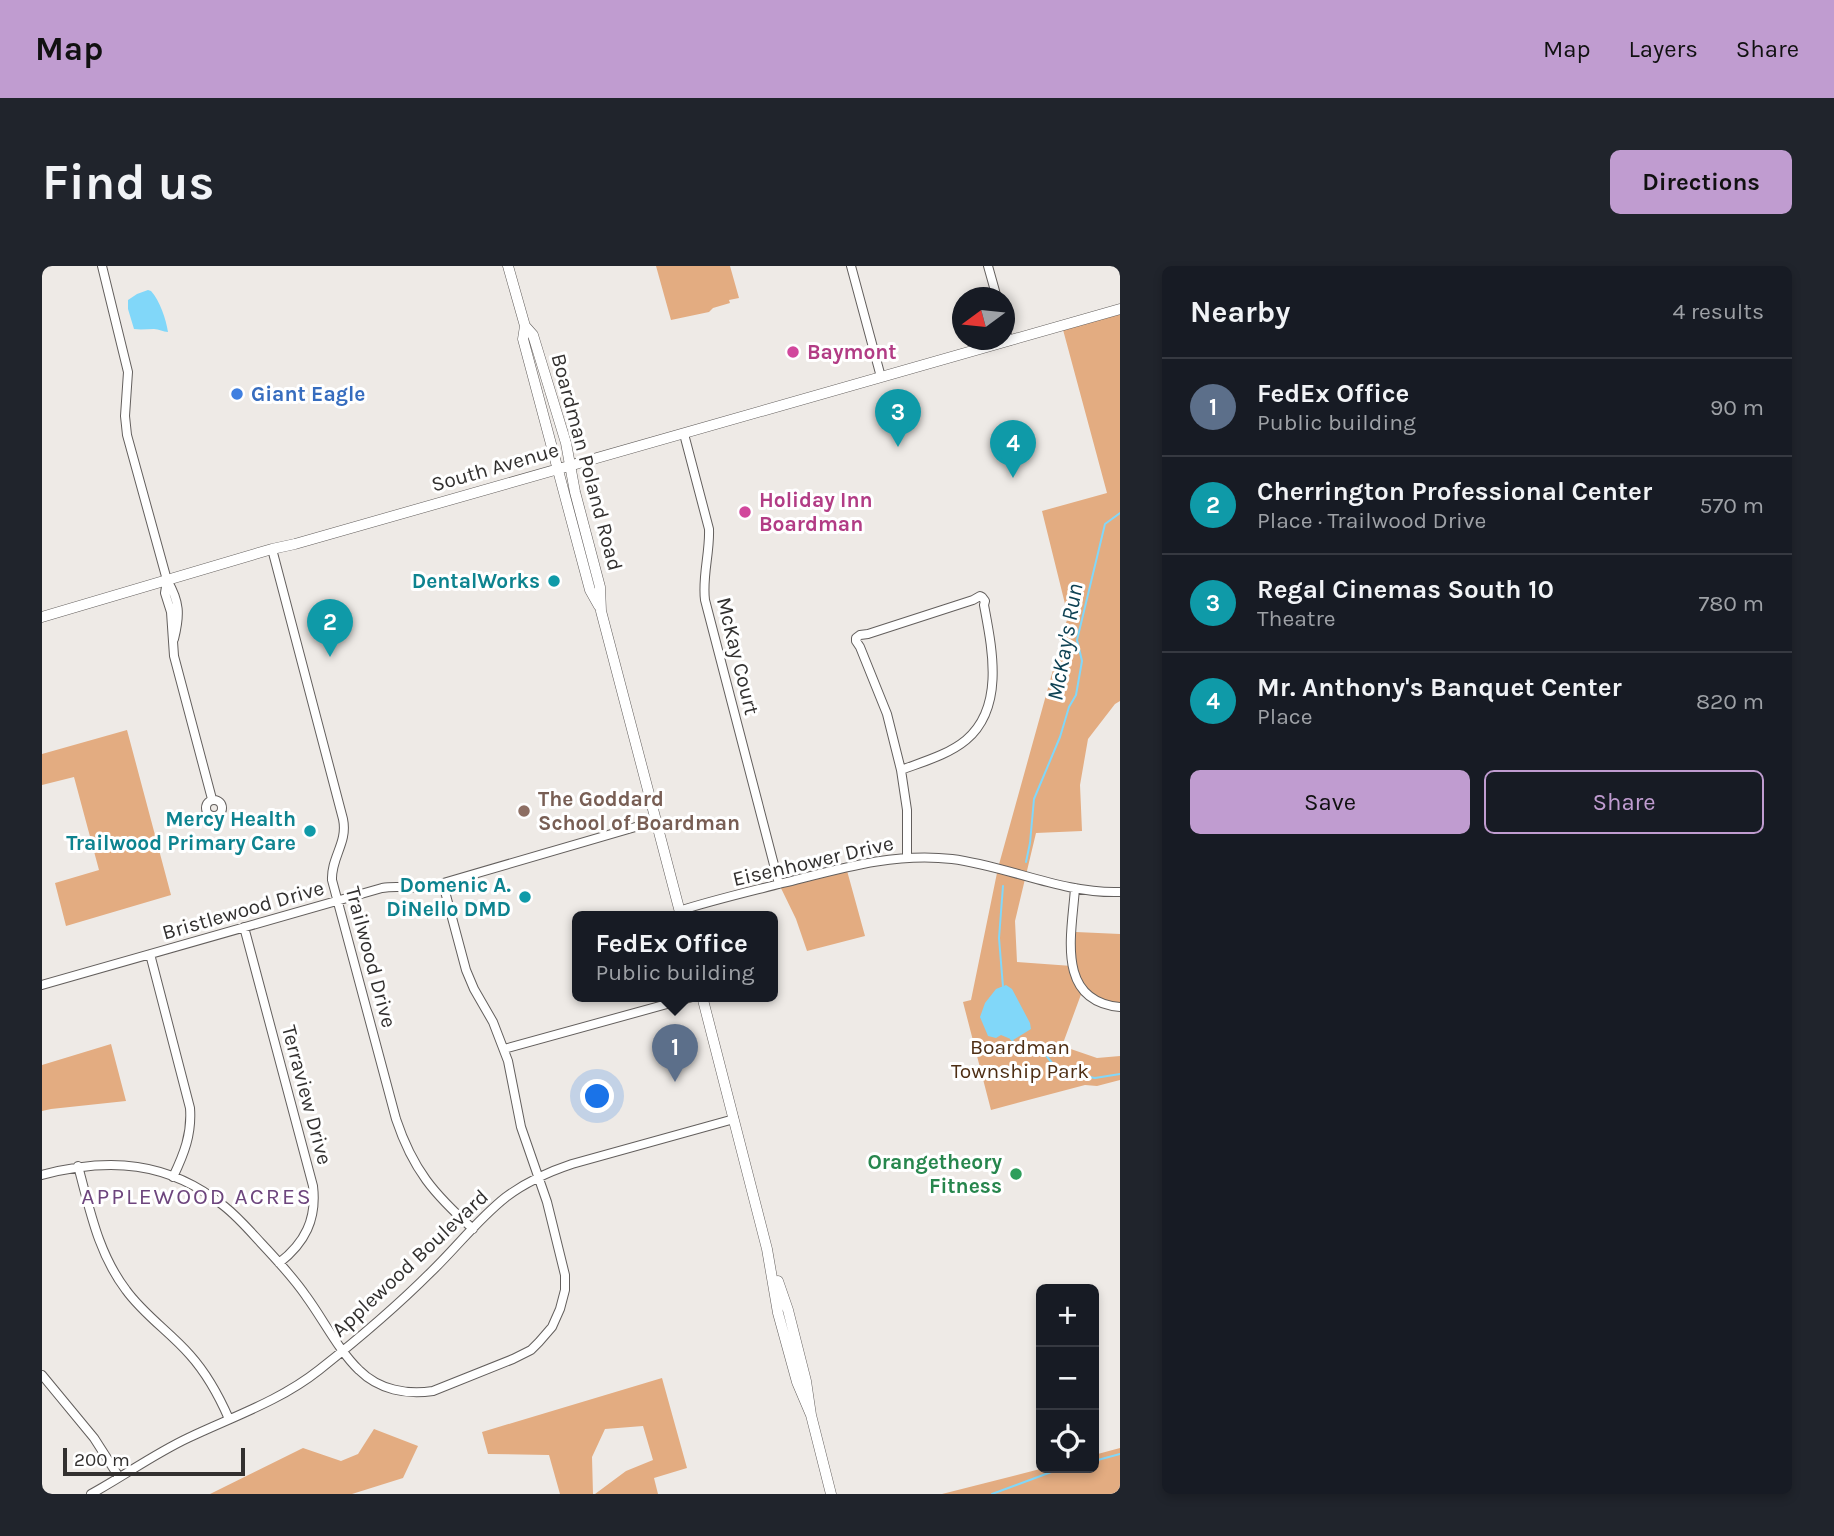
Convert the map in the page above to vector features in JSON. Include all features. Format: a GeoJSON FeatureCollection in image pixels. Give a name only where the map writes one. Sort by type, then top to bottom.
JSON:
{"type":"FeatureCollection","features":[{"type":"Feature","properties":{"kind":"main road","name":"Boardman Poland Road"},"geometry":{"type":"LineString","coordinates":[[508,266],[525,326],[523,339],[590,590],[601,611]]}},
{"type":"Feature","properties":{"kind":"main road","name":"South Avenue"},"geometry":{"type":"LineString","coordinates":[[1015,339],[1120,309]]}},
{"type":"Feature","properties":{"kind":"main road","name":"Boardman Poland Road"},"geometry":{"type":"LineString","coordinates":[[525,326],[533,335],[566,443],[575,492],[600,587],[601,611],[679,911]]}},
{"type":"Feature","properties":{"kind":"main road","name":"South Avenue"},"geometry":{"type":"LineString","coordinates":[[42,617],[272,549],[977,350]]}},
{"type":"Feature","properties":{"kind":"main road"},"geometry":{"type":"LineString","coordinates":[[704,1002],[767,1249],[778,1313],[797,1382],[811,1415],[831,1494]]}},
{"type":"Feature","properties":{"kind":"street"},"geometry":{"type":"LineString","coordinates":[[102,266],[128,372],[125,416],[127,435],[167,580],[165,593],[172,612],[174,656],[212,799]]}},
{"type":"Feature","properties":{"kind":"street"},"geometry":{"type":"LineString","coordinates":[[851,266],[881,377]]}},
{"type":"Feature","properties":{"kind":"street"},"geometry":{"type":"LineString","coordinates":[[988,266],[994,287]]}},
{"type":"Feature","properties":{"kind":"street","name":"McKay Court"},"geometry":{"type":"LineString","coordinates":[[684,434],[709,529],[704,577],[705,600],[779,884]]}},
{"type":"Feature","properties":{"kind":"street","name":"Trailwood Drive"},"geometry":{"type":"LineString","coordinates":[[272,549],[345,825],[343,842],[332,870],[332,880],[392,1106],[403,1141],[416,1166],[446,1205],[473,1229]]}},
{"type":"Feature","properties":{"kind":"street"},"geometry":{"type":"LineString","coordinates":[[901,770],[959,745],[972,734],[983,718],[993,665],[985,601],[982,597],[856,638],[887,714],[901,770],[907,810],[907,858]]}},
{"type":"Feature","properties":{"kind":"street","name":"Bristlewood Drive"},"geometry":{"type":"LineString","coordinates":[[42,985],[387,887],[418,889],[443,884],[656,821]]}},
{"type":"Feature","properties":{"kind":"street","name":"Eisenhower Drive"},"geometry":{"type":"LineString","coordinates":[[687,911],[860,863],[907,858],[950,859],[1076,888],[1120,892]]}},
{"type":"Feature","properties":{"kind":"street"},"geometry":{"type":"LineString","coordinates":[[42,1175],[100,1164],[126,1165],[152,1170],[199,1188],[242,1222],[279,1263],[301,1289],[359,1371],[390,1389],[419,1393],[433,1391],[531,1350],[552,1327],[565,1290],[565,1275],[553,1221],[521,1127],[504,1049],[466,970],[443,884]]}},
{"type":"Feature","properties":{"kind":"street"},"geometry":{"type":"LineString","coordinates":[[1076,888],[1071,956],[1073,973],[1090,996],[1108,1005],[1120,1007]]}},
{"type":"Feature","properties":{"kind":"street","name":"Terraview Drive"},"geometry":{"type":"LineString","coordinates":[[244,928],[313,1186],[313,1213],[306,1233],[295,1249],[279,1263]]}},
{"type":"Feature","properties":{"kind":"street"},"geometry":{"type":"LineString","coordinates":[[150,954],[190,1108],[188,1142],[173,1177]]}},
{"type":"Feature","properties":{"kind":"street"},"geometry":{"type":"LineString","coordinates":[[504,1049],[674,1002]]}},
{"type":"Feature","properties":{"kind":"street","name":"Applewood Boulevard"},"geometry":{"type":"LineString","coordinates":[[91,1494],[174,1445],[300,1384],[430,1273],[505,1198],[539,1177],[572,1164],[734,1119]]}},
{"type":"Feature","properties":{"kind":"street"},"geometry":{"type":"LineString","coordinates":[[78,1167],[98,1241],[115,1274],[141,1307],[198,1364],[215,1389],[229,1419]]}},
{"type":"Feature","properties":{"kind":"street"},"geometry":{"type":"LineString","coordinates":[[42,1376],[94,1438],[119,1477]]}},
{"type":"Feature","properties":{"kind":"green space"},"geometry":{"type":"Polygon","coordinates":[[[656,266],[730,266],[739,298],[729,300],[730,303],[713,308],[709,312],[671,320],[656,266]]]}},
{"type":"Feature","properties":{"kind":"green space","name":"Boardman Township Park"},"geometry":{"type":"Polygon","coordinates":[[[1120,309],[1120,701],[1088,739],[1080,785],[1082,831],[1036,833],[1015,921],[1017,962],[1072,966],[1083,989],[1062,1046],[1097,1058],[1120,1056],[1120,1080],[1097,1086],[1085,1085],[991,1110],[963,1002],[971,1000],[998,868],[1068,616],[1042,511],[1107,493],[1062,326],[1120,309]]]}},
{"type":"Feature","properties":{"kind":"green space"},"geometry":{"type":"Polygon","coordinates":[[[127,730],[171,895],[66,926],[55,883],[99,870],[74,777],[42,785],[42,754],[127,730]]]}},
{"type":"Feature","properties":{"kind":"green space"},"geometry":{"type":"Polygon","coordinates":[[[846,867],[865,936],[807,951],[796,919],[779,884],[846,867]]]}},
{"type":"Feature","properties":{"kind":"green space"},"geometry":{"type":"Polygon","coordinates":[[[1076,932],[1120,934],[1120,1004],[1094,995],[1080,980],[1075,958],[1076,932]]]}},
{"type":"Feature","properties":{"kind":"green space"},"geometry":{"type":"Polygon","coordinates":[[[111,1044],[126,1101],[42,1111],[42,1065],[111,1044]]]}},
{"type":"Feature","properties":{"kind":"green space"},"geometry":{"type":"Polygon","coordinates":[[[662,1378],[687,1468],[654,1478],[658,1494],[595,1494],[626,1471],[653,1460],[643,1426],[605,1429],[592,1457],[593,1494],[560,1494],[549,1455],[488,1454],[482,1432],[662,1378]]]}},
{"type":"Feature","properties":{"kind":"green space"},"geometry":{"type":"Polygon","coordinates":[[[374,1429],[418,1446],[403,1478],[352,1494],[210,1494],[303,1448],[341,1461],[358,1454],[374,1429]]]}},
{"type":"Feature","properties":{"kind":"green space"},"geometry":{"type":"Polygon","coordinates":[[[1120,1448],[1120,1494],[942,1494],[1036,1470],[1036,1473],[1099,1473],[1099,1454],[1120,1448]]]}},
{"type":"Feature","properties":{"kind":"water"},"geometry":{"type":"Polygon","coordinates":[[[148,290],[160,305],[168,332],[134,329],[128,300],[148,290]]]}},
{"type":"Feature","properties":{"kind":"water"},"geometry":{"type":"Polygon","coordinates":[[[1006,985],[1012,989],[1031,1029],[1013,1040],[1001,1035],[996,1038],[988,1036],[980,1017],[985,1003],[996,989],[1006,985]]]}},
{"type":"Feature","properties":{"kind":"waterway","name":"McKay's Run"},"geometry":{"type":"LineString","coordinates":[[1026,862],[1034,799],[1076,695],[1082,661],[1077,640],[1105,524],[1120,513]]}},
{"type":"Feature","properties":{"kind":"waterway","name":"McKay's Run"},"geometry":{"type":"LineString","coordinates":[[1003,886],[999,938],[1003,987]]}},
{"type":"Feature","properties":{"kind":"waterway","name":"McKay's Run"},"geometry":{"type":"LineString","coordinates":[[1011,1039],[1021,1046],[1040,1048],[1053,1064],[1056,1074],[1095,1078],[1120,1074]]}},
{"type":"Feature","properties":{"kind":"waterway"},"geometry":{"type":"LineString","coordinates":[[1099,1460],[1120,1454]]}},
{"type":"Feature","properties":{"kind":"waterway"},"geometry":{"type":"LineString","coordinates":[[992,1494],[1049,1473]]}},
{"type":"Feature","properties":{"kind":"place","name":"Baymont"},"geometry":{"type":"Point","coordinates":[793,352]}},
{"type":"Feature","properties":{"kind":"place","name":"Giant Eagle"},"geometry":{"type":"Point","coordinates":[237,394]}},
{"type":"Feature","properties":{"kind":"place","name":"Regal Cinemas South 10"},"geometry":{"type":"Point","coordinates":[898,447]}},
{"type":"Feature","properties":{"kind":"place","name":"Mr. Anthony's Banquet Center"},"geometry":{"type":"Point","coordinates":[1013,478]}},
{"type":"Feature","properties":{"kind":"place","name":"Holiday Inn Boardman"},"geometry":{"type":"Point","coordinates":[745,512]}},
{"type":"Feature","properties":{"kind":"place","name":"DentalWorks"},"geometry":{"type":"Point","coordinates":[554,581]}},
{"type":"Feature","properties":{"kind":"place","name":"Cherrington Professional Center"},"geometry":{"type":"Point","coordinates":[330,657]}},
{"type":"Feature","properties":{"kind":"place","name":"The Goddard School of Boardman"},"geometry":{"type":"Point","coordinates":[524,811]}},
{"type":"Feature","properties":{"kind":"place","name":"Mercy Health Trailwood Primary Care"},"geometry":{"type":"Point","coordinates":[310,831]}},
{"type":"Feature","properties":{"kind":"place","name":"Domenic A. DiNello DMD"},"geometry":{"type":"Point","coordinates":[525,897]}},
{"type":"Feature","properties":{"kind":"place","name":"FedEx Office"},"geometry":{"type":"Point","coordinates":[675,1082]}},
{"type":"Feature","properties":{"kind":"place","name":"Orangetheory Fitness"},"geometry":{"type":"Point","coordinates":[1016,1174]}},
{"type":"Feature","properties":{"kind":"district","name":"APPLEWOOD ACRES"},"geometry":{"type":"Point","coordinates":[197,1196]}}]}
